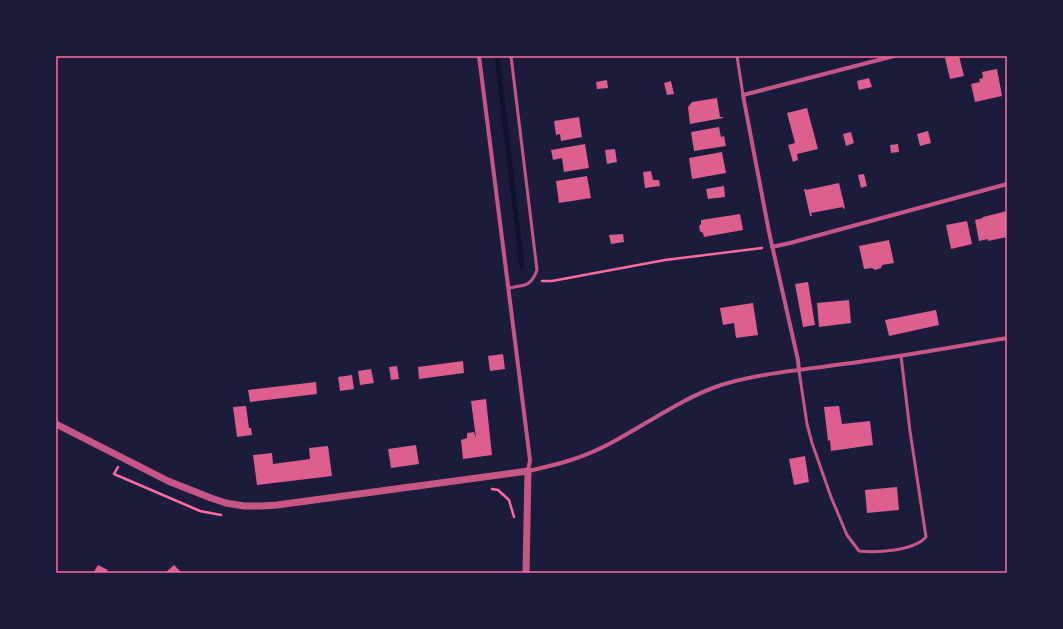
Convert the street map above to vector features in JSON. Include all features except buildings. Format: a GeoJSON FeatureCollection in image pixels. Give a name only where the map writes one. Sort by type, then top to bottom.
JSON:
{"type":"FeatureCollection","features":[{"type":"Feature","properties":{"kind":"street"},"geometry":{"type":"LineString","coordinates":[[479,56],[530,460],[528,471],[526,573]]}},
{"type":"Feature","properties":{"kind":"street"},"geometry":{"type":"LineString","coordinates":[[799,371],[798,360],[756,171],[744,95],[894,56]]}},
{"type":"Feature","properties":{"kind":"street"},"geometry":{"type":"LineString","coordinates":[[772,247],[1007,184]]}},
{"type":"Feature","properties":{"kind":"street"},"geometry":{"type":"LineString","coordinates":[[56,424],[168,481],[226,503],[244,506],[277,505],[528,471],[569,462],[611,443],[696,395],[720,386],[754,377],[901,356],[1007,338]]}},
{"type":"Feature","properties":{"kind":"lane"},"geometry":{"type":"LineString","coordinates":[[509,288],[531,283],[537,270],[511,56]]}},
{"type":"Feature","properties":{"kind":"lane"},"geometry":{"type":"LineString","coordinates":[[738,56],[744,95]]}},
{"type":"Feature","properties":{"kind":"lane"},"geometry":{"type":"LineString","coordinates":[[799,371],[807,424],[812,443],[831,497],[847,535],[859,551],[871,552],[912,547],[921,543],[926,538],[910,431],[901,356]]}},
{"type":"Feature","properties":{"kind":"path"},"geometry":{"type":"LineString","coordinates":[[534,278],[544,281],[552,280],[665,260],[772,247]]}},
{"type":"Feature","properties":{"kind":"waterway"},"geometry":{"type":"LineString","coordinates":[[497,56],[522,267]]}}]}
